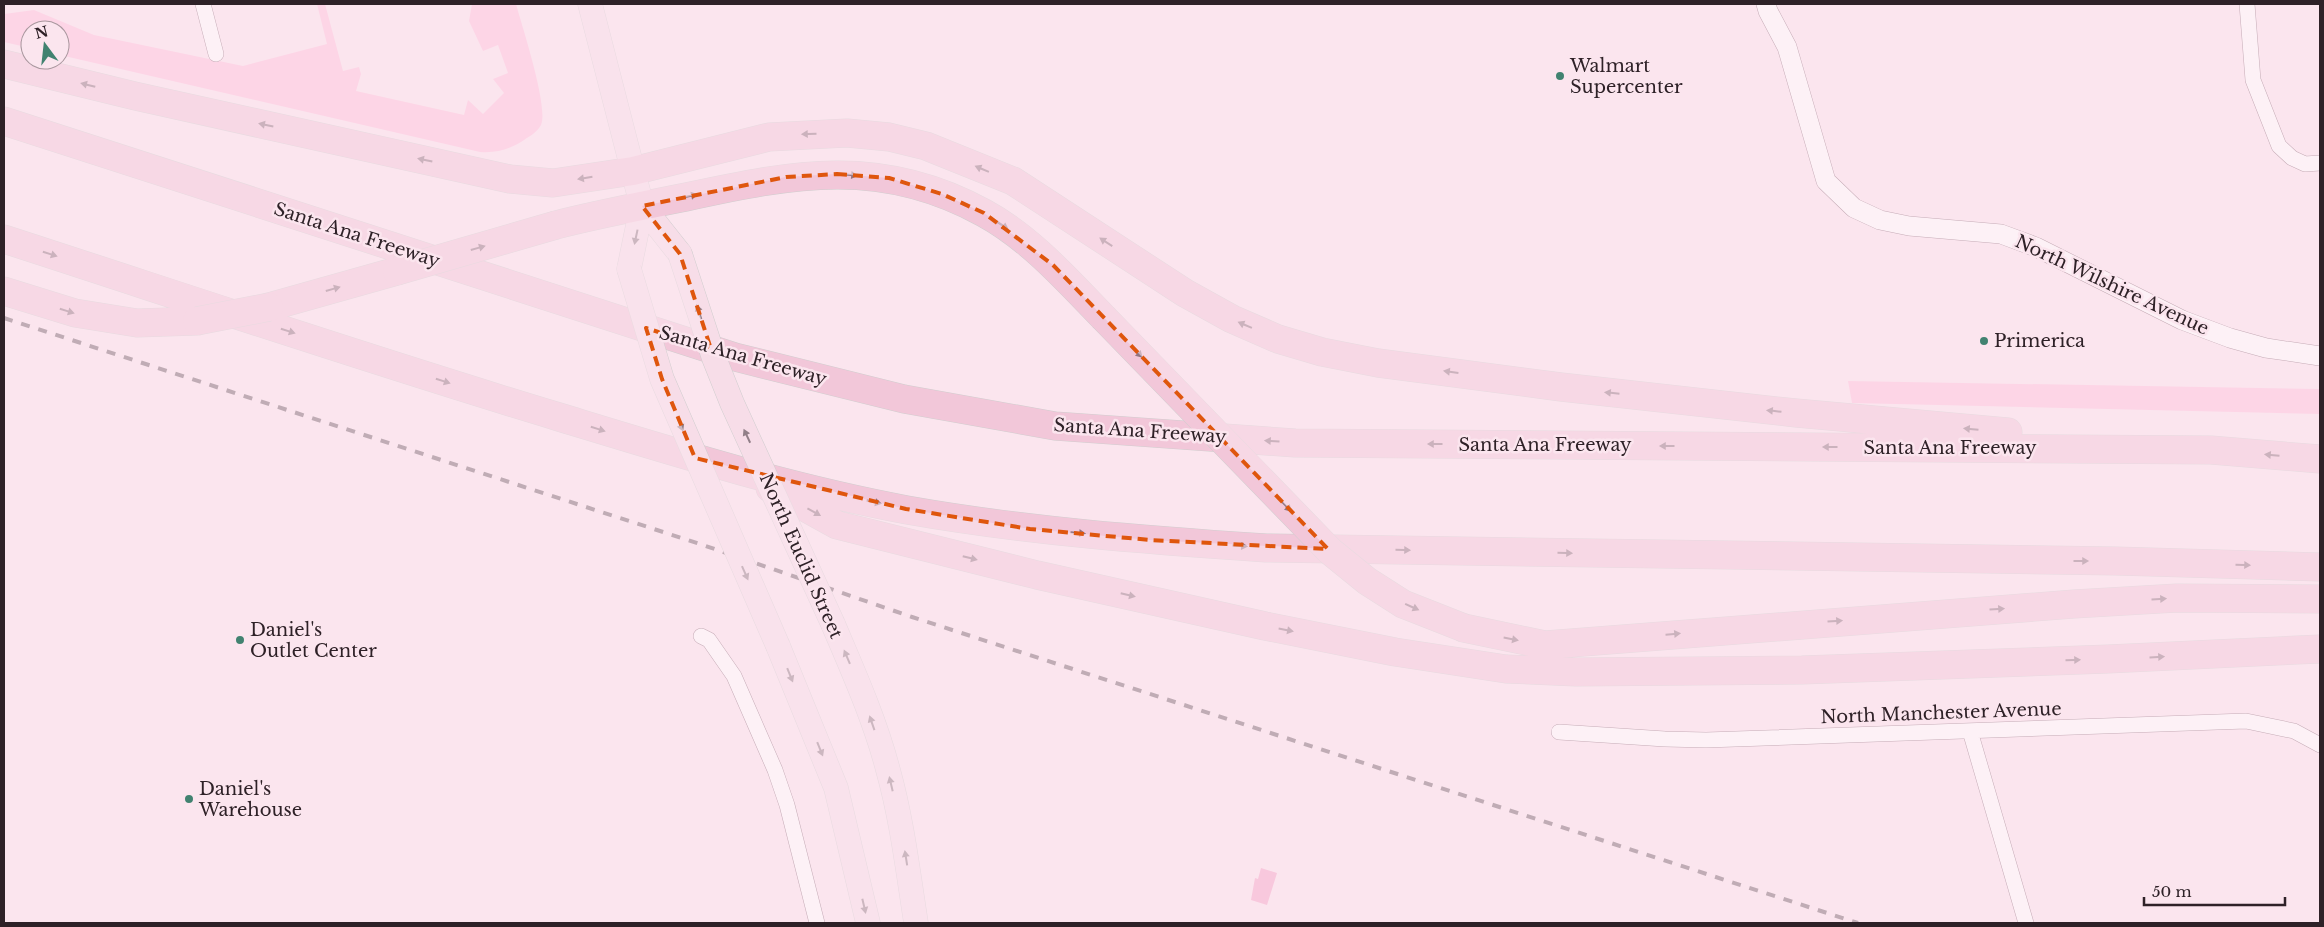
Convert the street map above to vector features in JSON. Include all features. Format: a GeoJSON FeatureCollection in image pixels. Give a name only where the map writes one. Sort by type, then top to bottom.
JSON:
{"type":"FeatureCollection","features":[{"type":"Feature","properties":{"kind":"highway"},"geometry":{"type":"LineString","coordinates":[[4,64],[135,96],[510,179],[553,183],[633,171],[769,137],[847,132],[889,137],[926,146],[1013,182],[1185,293],[1232,319],[1278,339],[1322,352],[1378,363],[1522,382],[1796,414],[2211,450]]}},
{"type":"Feature","properties":{"kind":"highway","name":"Santa Ana Freeway"},"geometry":{"type":"LineString","coordinates":[[4,121],[734,357],[904,399],[1054,426],[1295,443],[2211,450],[2320,459]]}},
{"type":"Feature","properties":{"kind":"highway"},"geometry":{"type":"LineString","coordinates":[[4,291],[75,313],[137,323],[197,321],[270,307],[556,225],[642,206],[786,177],[838,174],[889,178],[942,194],[984,213],[1017,235],[1053,265],[1330,551],[1367,581],[1404,604],[1464,628],[1545,645],[2074,604],[2177,598],[2320,599]]}},
{"type":"Feature","properties":{"kind":"highway"},"geometry":{"type":"LineString","coordinates":[[4,239],[473,391],[741,472],[906,509],[1030,529],[1256,547],[2116,561],[2320,567]]}},
{"type":"Feature","properties":{"kind":"highway"},"geometry":{"type":"LineString","coordinates":[[741,472],[837,525],[1037,574],[1265,626],[1395,652],[1506,669],[1576,672],[1802,670],[2320,649]]}},
{"type":"Feature","properties":{"kind":"main road","name":"North Euclid Street"},"geometry":{"type":"LineString","coordinates":[[590,4],[642,206],[680,254],[714,358],[732,403],[833,624],[860,690],[890,776],[901,824],[916,923]]}},
{"type":"Feature","properties":{"kind":"main road","name":"North Euclid Street"},"geometry":{"type":"LineString","coordinates":[[642,206],[629,269],[662,379],[680,425],[802,704],[836,788],[868,923]]}},
{"type":"Feature","properties":{"kind":"street"},"geometry":{"type":"LineString","coordinates":[[203,4],[216,54]]}},
{"type":"Feature","properties":{"kind":"street","name":"North Wilshire Avenue"},"geometry":{"type":"LineString","coordinates":[[1766,4],[1787,47],[1826,180],[1854,208],[1880,220],[1908,226],[2001,234],[2036,247],[2190,323],[2230,338],[2266,348],[2320,356]]}},
{"type":"Feature","properties":{"kind":"street"},"geometry":{"type":"LineString","coordinates":[[2247,4],[2253,80],[2279,146],[2292,158],[2305,164],[2320,163]]}},
{"type":"Feature","properties":{"kind":"street"},"geometry":{"type":"LineString","coordinates":[[701,636],[709,640],[734,676],[775,770],[787,804],[817,923]]}},
{"type":"Feature","properties":{"kind":"street","name":"North Manchester Avenue"},"geometry":{"type":"LineString","coordinates":[[1559,732],[1706,740],[2246,720],[2294,732],[2320,745]]}},
{"type":"Feature","properties":{"kind":"street"},"geometry":{"type":"LineString","coordinates":[[1970,731],[2026,923]]}},
{"type":"Feature","properties":{"kind":"highlighted area"},"geometry":{"type":"Polygon","coordinates":[[[837,174],[889,178],[942,194],[984,213],[1053,265],[1328,549],[1150,540],[1030,529],[906,509],[695,458],[662,379],[646,328],[711,349],[680,254],[642,206],[786,177],[837,174]]]}},
{"type":"Feature","properties":{"kind":"shaded area"},"geometry":{"type":"Polygon","coordinates":[[[317,4],[325,4],[343,71],[359,67],[361,74],[356,91],[464,115],[468,100],[483,114],[504,93],[493,79],[508,73],[498,45],[483,51],[469,21],[472,4],[516,4],[538,85],[541,102],[541,125],[532,135],[511,147],[492,152],[480,152],[70,57],[70,25],[94,35],[243,66],[327,44],[317,4]]]}},
{"type":"Feature","properties":{"kind":"shaded area"},"geometry":{"type":"Polygon","coordinates":[[[34,10],[58,20],[20,20],[20,46],[4,42],[4,14],[34,10]]]}},
{"type":"Feature","properties":{"kind":"shaded area"},"geometry":{"type":"Polygon","coordinates":[[[1848,381],[2320,389],[2320,414],[1852,403],[1848,381]]]}},
{"type":"Feature","properties":{"kind":"shaded area"},"geometry":{"type":"Polygon","coordinates":[[[1261,868],[1277,873],[1267,905],[1251,900],[1255,878],[1258,879],[1261,868]]]}},
{"type":"Feature","properties":{"kind":"railway"},"geometry":{"type":"LineString","coordinates":[[4,318],[700,544],[912,617],[1858,923]]}},
{"type":"Feature","properties":{"kind":"place","name":"Walmart Supercenter"},"geometry":{"type":"Point","coordinates":[1560,76]}},
{"type":"Feature","properties":{"kind":"place","name":"Primerica"},"geometry":{"type":"Point","coordinates":[1984,341]}},
{"type":"Feature","properties":{"kind":"place","name":"Daniel's Outlet Center"},"geometry":{"type":"Point","coordinates":[240,640]}},
{"type":"Feature","properties":{"kind":"place","name":"Daniel's Warehouse"},"geometry":{"type":"Point","coordinates":[189,799]}}]}
